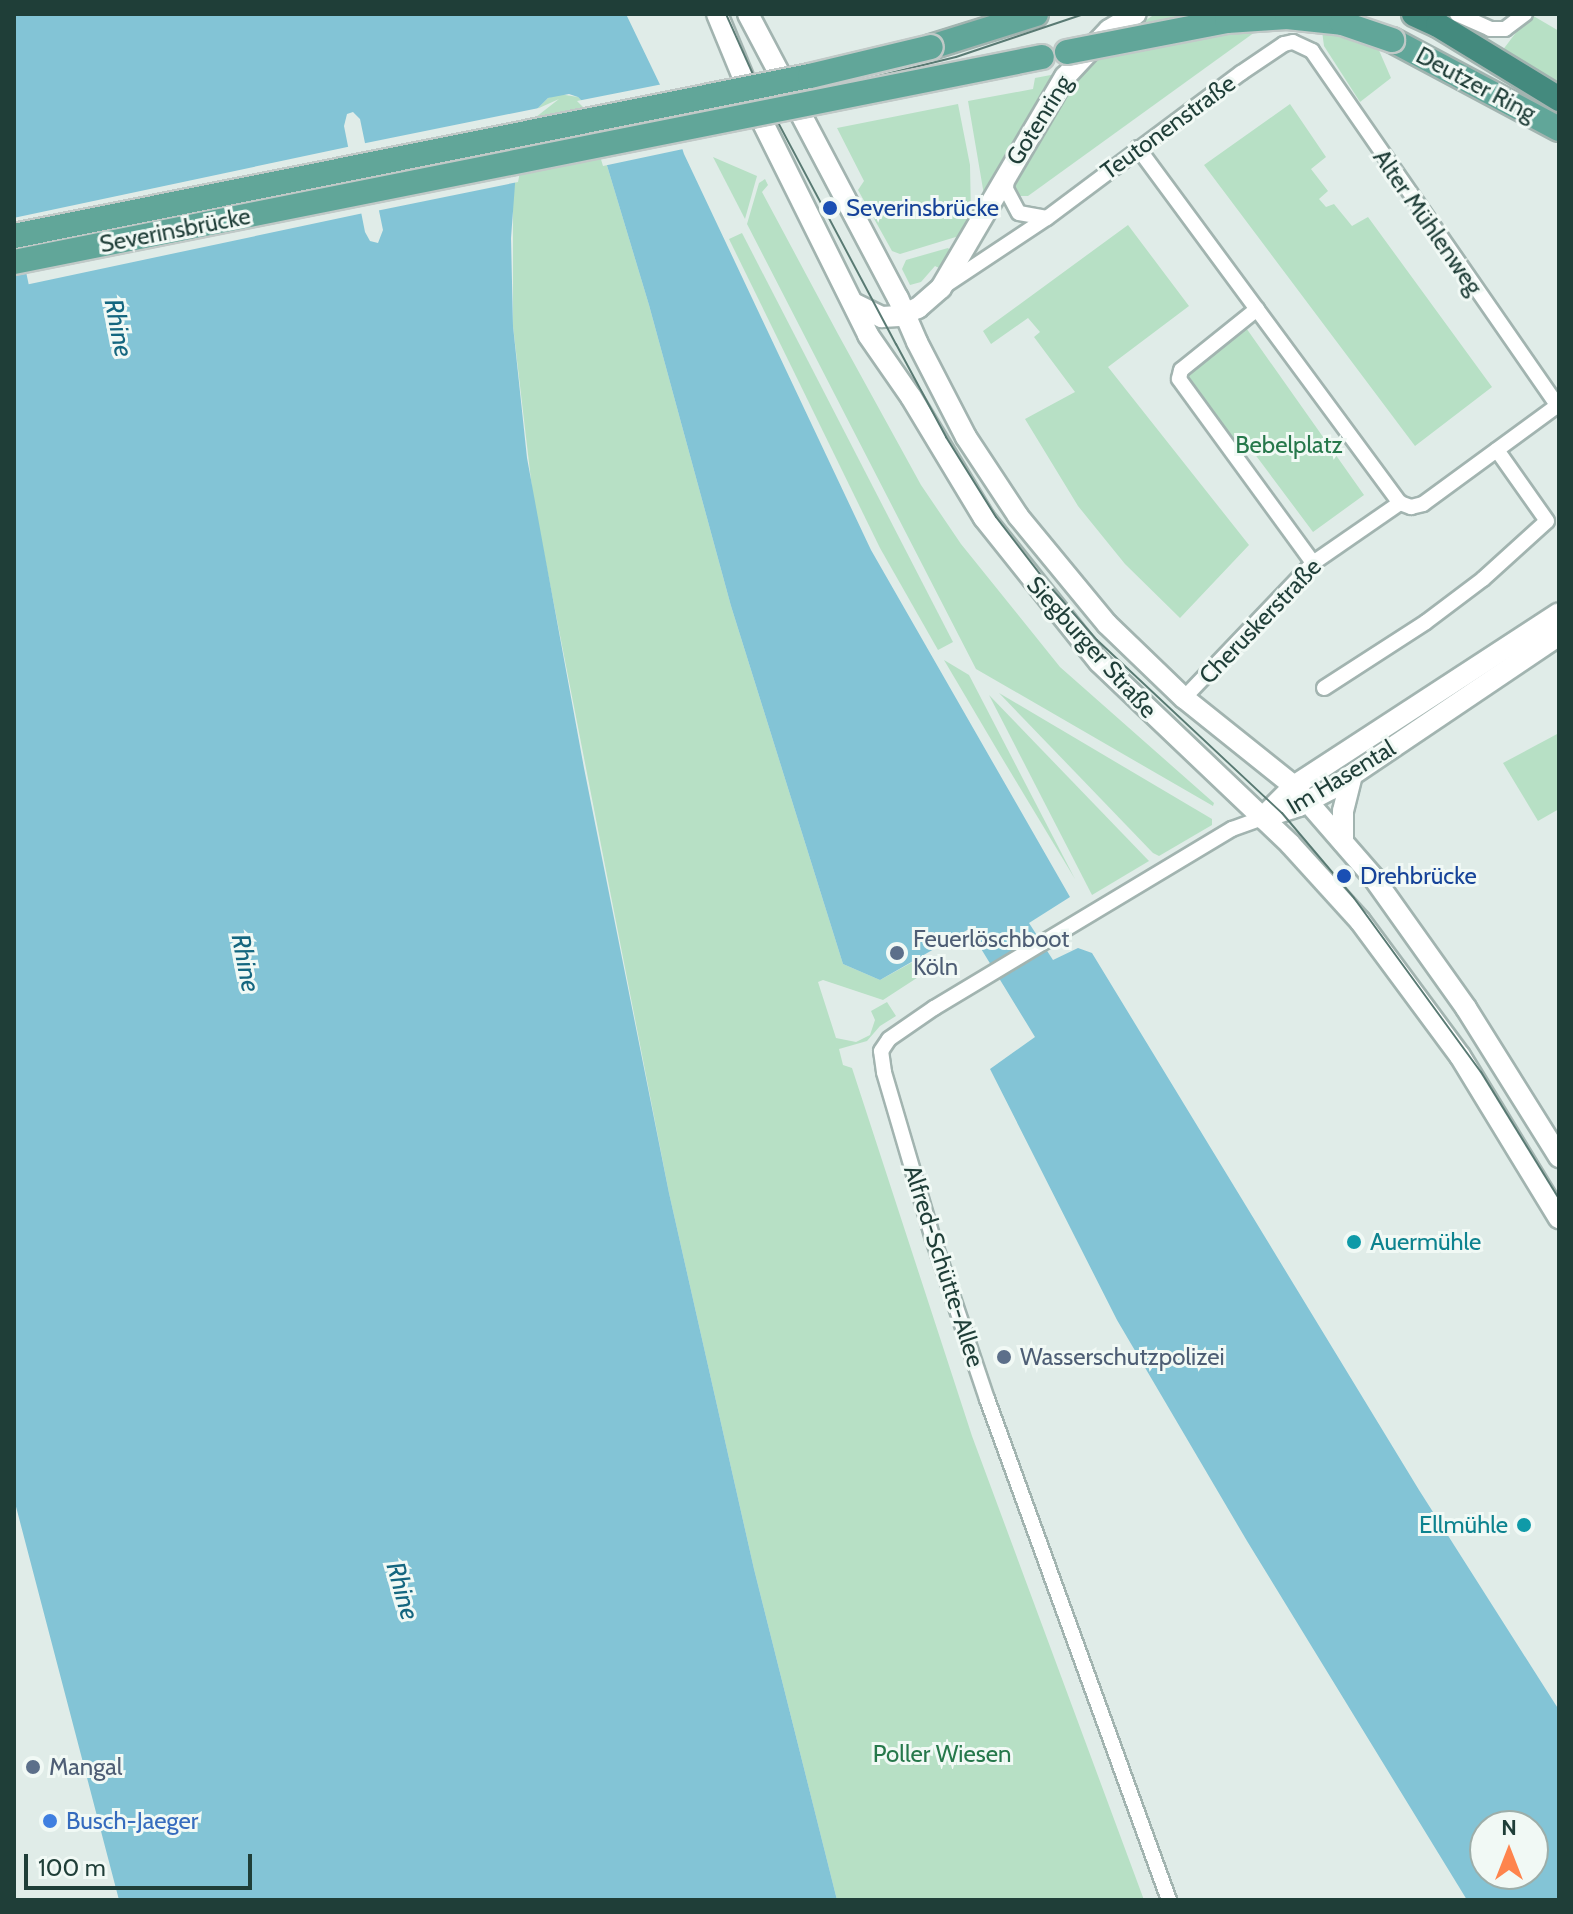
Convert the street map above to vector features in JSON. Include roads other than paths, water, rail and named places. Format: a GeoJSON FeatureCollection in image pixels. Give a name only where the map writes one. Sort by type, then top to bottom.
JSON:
{"type":"FeatureCollection","features":[{"type":"Feature","properties":{"kind":"highway","name":"Deutzer Ring"},"geometry":{"type":"LineString","coordinates":[[1414,14],[1438,25],[1559,99]]}},
{"type":"Feature","properties":{"kind":"main road","name":"Siegburger Straße"},"geometry":{"type":"LineString","coordinates":[[717,14],[770,138],[868,335],[911,397],[984,518],[1099,662],[1262,818],[1360,921],[1460,1056],[1559,1218]]}},
{"type":"Feature","properties":{"kind":"main road","name":"Siegburger Straße"},"geometry":{"type":"LineString","coordinates":[[748,14],[912,311],[917,342],[966,437],[1018,516],[1107,624],[1184,698],[1312,799],[1373,877],[1466,1008],[1559,1157]]}},
{"type":"Feature","properties":{"kind":"main road","name":"Severinsbrücke"},"geometry":{"type":"LineString","coordinates":[[14,236],[810,76],[931,47],[1036,14]]}},
{"type":"Feature","properties":{"kind":"main road","name":"Deutzer Ring"},"geometry":{"type":"LineString","coordinates":[[1042,57],[1227,21],[1287,17],[1342,23],[1392,40],[1442,64],[1559,129]]}},
{"type":"Feature","properties":{"kind":"main road","name":"Gotenring"},"geometry":{"type":"LineString","coordinates":[[941,288],[1007,172],[1074,65],[1127,19]]}},
{"type":"Feature","properties":{"kind":"main road","name":"Severinsbrücke"},"geometry":{"type":"LineString","coordinates":[[14,262],[1042,57]]}},
{"type":"Feature","properties":{"kind":"main road","name":"Teutonenstraße"},"geometry":{"type":"LineString","coordinates":[[912,311],[941,288]]}},
{"type":"Feature","properties":{"kind":"main road"},"geometry":{"type":"LineString","coordinates":[[855,304],[882,317],[912,311]]}},
{"type":"Feature","properties":{"kind":"main road","name":"Im Hasental"},"geometry":{"type":"LineString","coordinates":[[1262,818],[1294,786],[1559,613]]}},
{"type":"Feature","properties":{"kind":"main road","name":"Im Hasental"},"geometry":{"type":"LineString","coordinates":[[1262,818],[1312,799],[1352,775],[1559,635]]}},
{"type":"Feature","properties":{"kind":"main road"},"geometry":{"type":"LineString","coordinates":[[1343,842],[1343,811],[1352,775]]}},
{"type":"Feature","properties":{"kind":"street"},"geometry":{"type":"LineString","coordinates":[[1457,14],[1490,29],[1505,29],[1525,14]]}},
{"type":"Feature","properties":{"kind":"street","name":"Teutonenstraße"},"geometry":{"type":"LineString","coordinates":[[941,288],[1047,218],[1262,59],[1293,42]]}},
{"type":"Feature","properties":{"kind":"street","name":"Alter Mühlenweg"},"geometry":{"type":"LineString","coordinates":[[1293,42],[1312,51],[1558,407]]}},
{"type":"Feature","properties":{"kind":"street"},"geometry":{"type":"LineString","coordinates":[[1138,148],[1400,503]]}},
{"type":"Feature","properties":{"kind":"street"},"geometry":{"type":"LineString","coordinates":[[1007,172],[1006,189],[1019,213],[1047,218]]}},
{"type":"Feature","properties":{"kind":"street"},"geometry":{"type":"LineString","coordinates":[[1257,309],[1181,370],[1179,379],[1313,563]]}},
{"type":"Feature","properties":{"kind":"street","name":"Cheruskerstraße"},"geometry":{"type":"LineString","coordinates":[[1184,698],[1313,563],[1400,503],[1411,507],[1423,504],[1558,407]]}},
{"type":"Feature","properties":{"kind":"street"},"geometry":{"type":"LineString","coordinates":[[1324,688],[1426,622],[1483,579],[1547,521],[1497,450]]}},
{"type":"Feature","properties":{"kind":"street","name":"Alfred-Schütte-Allee"},"geometry":{"type":"LineString","coordinates":[[1169,1900],[1018,1490],[933,1239],[882,1065],[881,1051],[889,1039],[945,1001],[1232,829],[1262,818]]}},
{"type":"Feature","properties":{"kind":"water","name":"Rhine"},"geometry":{"type":"Polygon","coordinates":[[[14,14],[626,14],[664,93],[684,154],[871,550],[1070,897],[1029,923],[1053,960],[1078,948],[1092,953],[1419,1490],[1559,1710],[1559,1900],[1467,1900],[1247,1541],[1117,1320],[990,1069],[1035,1037],[969,929],[880,980],[843,964],[731,606],[649,305],[590,109],[578,97],[569,94],[548,98],[532,114],[516,171],[511,238],[513,326],[527,458],[584,768],[669,1193],[754,1569],[837,1900],[119,1900],[14,1499],[14,14]],[[353,112],[347,114],[344,126],[365,232],[370,241],[378,243],[383,230],[360,119],[353,112]]]}},
{"type":"Feature","properties":{"kind":"tram line"},"geometry":{"type":"LineString","coordinates":[[726,14],[756,81],[896,344],[946,437],[996,517],[1046,582],[1097,640],[1282,813],[1354,898],[1481,1072],[1559,1199]]}},
{"type":"Feature","properties":{"kind":"tram line"},"geometry":{"type":"LineString","coordinates":[[14,251],[850,83],[956,57],[1084,14]]}},
{"type":"Feature","properties":{"kind":"place","name":"Severinsbrücke"},"geometry":{"type":"Point","coordinates":[830,208]}},
{"type":"Feature","properties":{"kind":"place","name":"Drehbrücke"},"geometry":{"type":"Point","coordinates":[1344,876]}},
{"type":"Feature","properties":{"kind":"place","name":"Feuerlöschboot Köln"},"geometry":{"type":"Point","coordinates":[897,953]}},
{"type":"Feature","properties":{"kind":"place","name":"Auermühle"},"geometry":{"type":"Point","coordinates":[1354,1242]}},
{"type":"Feature","properties":{"kind":"place","name":"Wasserschutzpolizei"},"geometry":{"type":"Point","coordinates":[1004,1357]}},
{"type":"Feature","properties":{"kind":"place","name":"Ellmühle"},"geometry":{"type":"Point","coordinates":[1524,1525]}},
{"type":"Feature","properties":{"kind":"place","name":"Mangal"},"geometry":{"type":"Point","coordinates":[33,1767]}},
{"type":"Feature","properties":{"kind":"place","name":"Busch-Jaeger"},"geometry":{"type":"Point","coordinates":[50,1821]}},
{"type":"Feature","properties":{"kind":"park label","name":"Bebelplatz"},"geometry":{"type":"Point","coordinates":[1289,445]}},
{"type":"Feature","properties":{"kind":"park label","name":"Poller Wiesen"},"geometry":{"type":"Point","coordinates":[942,1754]}}]}
